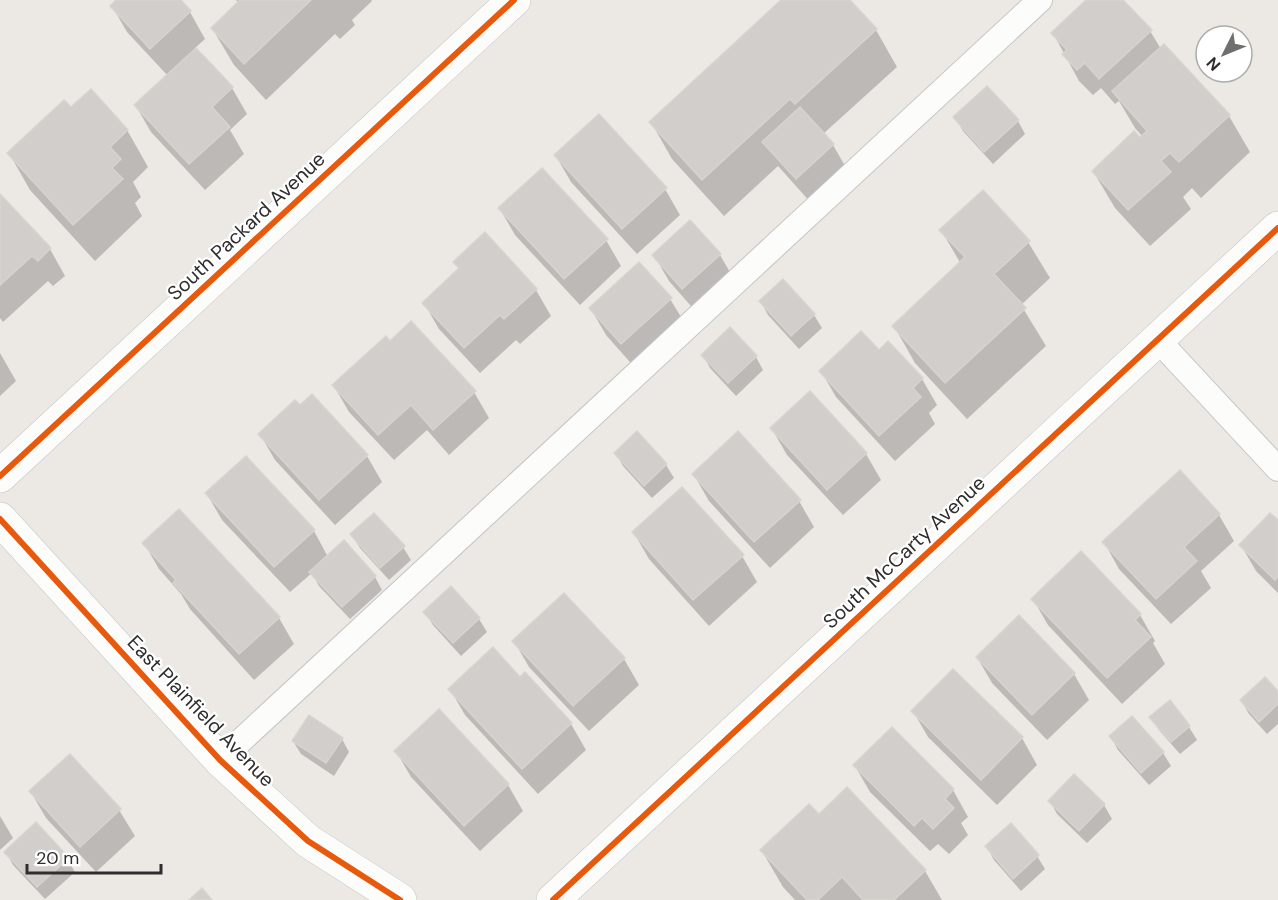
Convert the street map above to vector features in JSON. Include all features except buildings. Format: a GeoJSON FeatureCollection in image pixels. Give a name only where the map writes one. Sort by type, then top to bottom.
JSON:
{"type":"FeatureCollection","features":[{"type":"Feature","properties":{"kind":"street","name":"South Packard Avenue"},"geometry":{"type":"LineString","coordinates":[[0,476],[514,0]]}},
{"type":"Feature","properties":{"kind":"street","name":"South McCarty Avenue"},"geometry":{"type":"LineString","coordinates":[[553,900],[1278,228]]}},
{"type":"Feature","properties":{"kind":"street","name":"East Plainfield Avenue"},"geometry":{"type":"LineString","coordinates":[[0,519],[220,760],[308,841],[400,900]]}},
{"type":"Feature","properties":{"kind":"lane"},"geometry":{"type":"LineString","coordinates":[[220,760],[1040,0]]}},
{"type":"Feature","properties":{"kind":"lane"},"geometry":{"type":"LineString","coordinates":[[1157,339],[1278,469]]}},
{"type":"Feature","properties":{"kind":"cycle path"},"geometry":{"type":"LineString","coordinates":[[0,476],[514,0]]}},
{"type":"Feature","properties":{"kind":"cycle path"},"geometry":{"type":"LineString","coordinates":[[553,900],[1278,228]]}},
{"type":"Feature","properties":{"kind":"cycle path"},"geometry":{"type":"LineString","coordinates":[[0,519],[220,760],[308,841],[400,900]]}}]}
